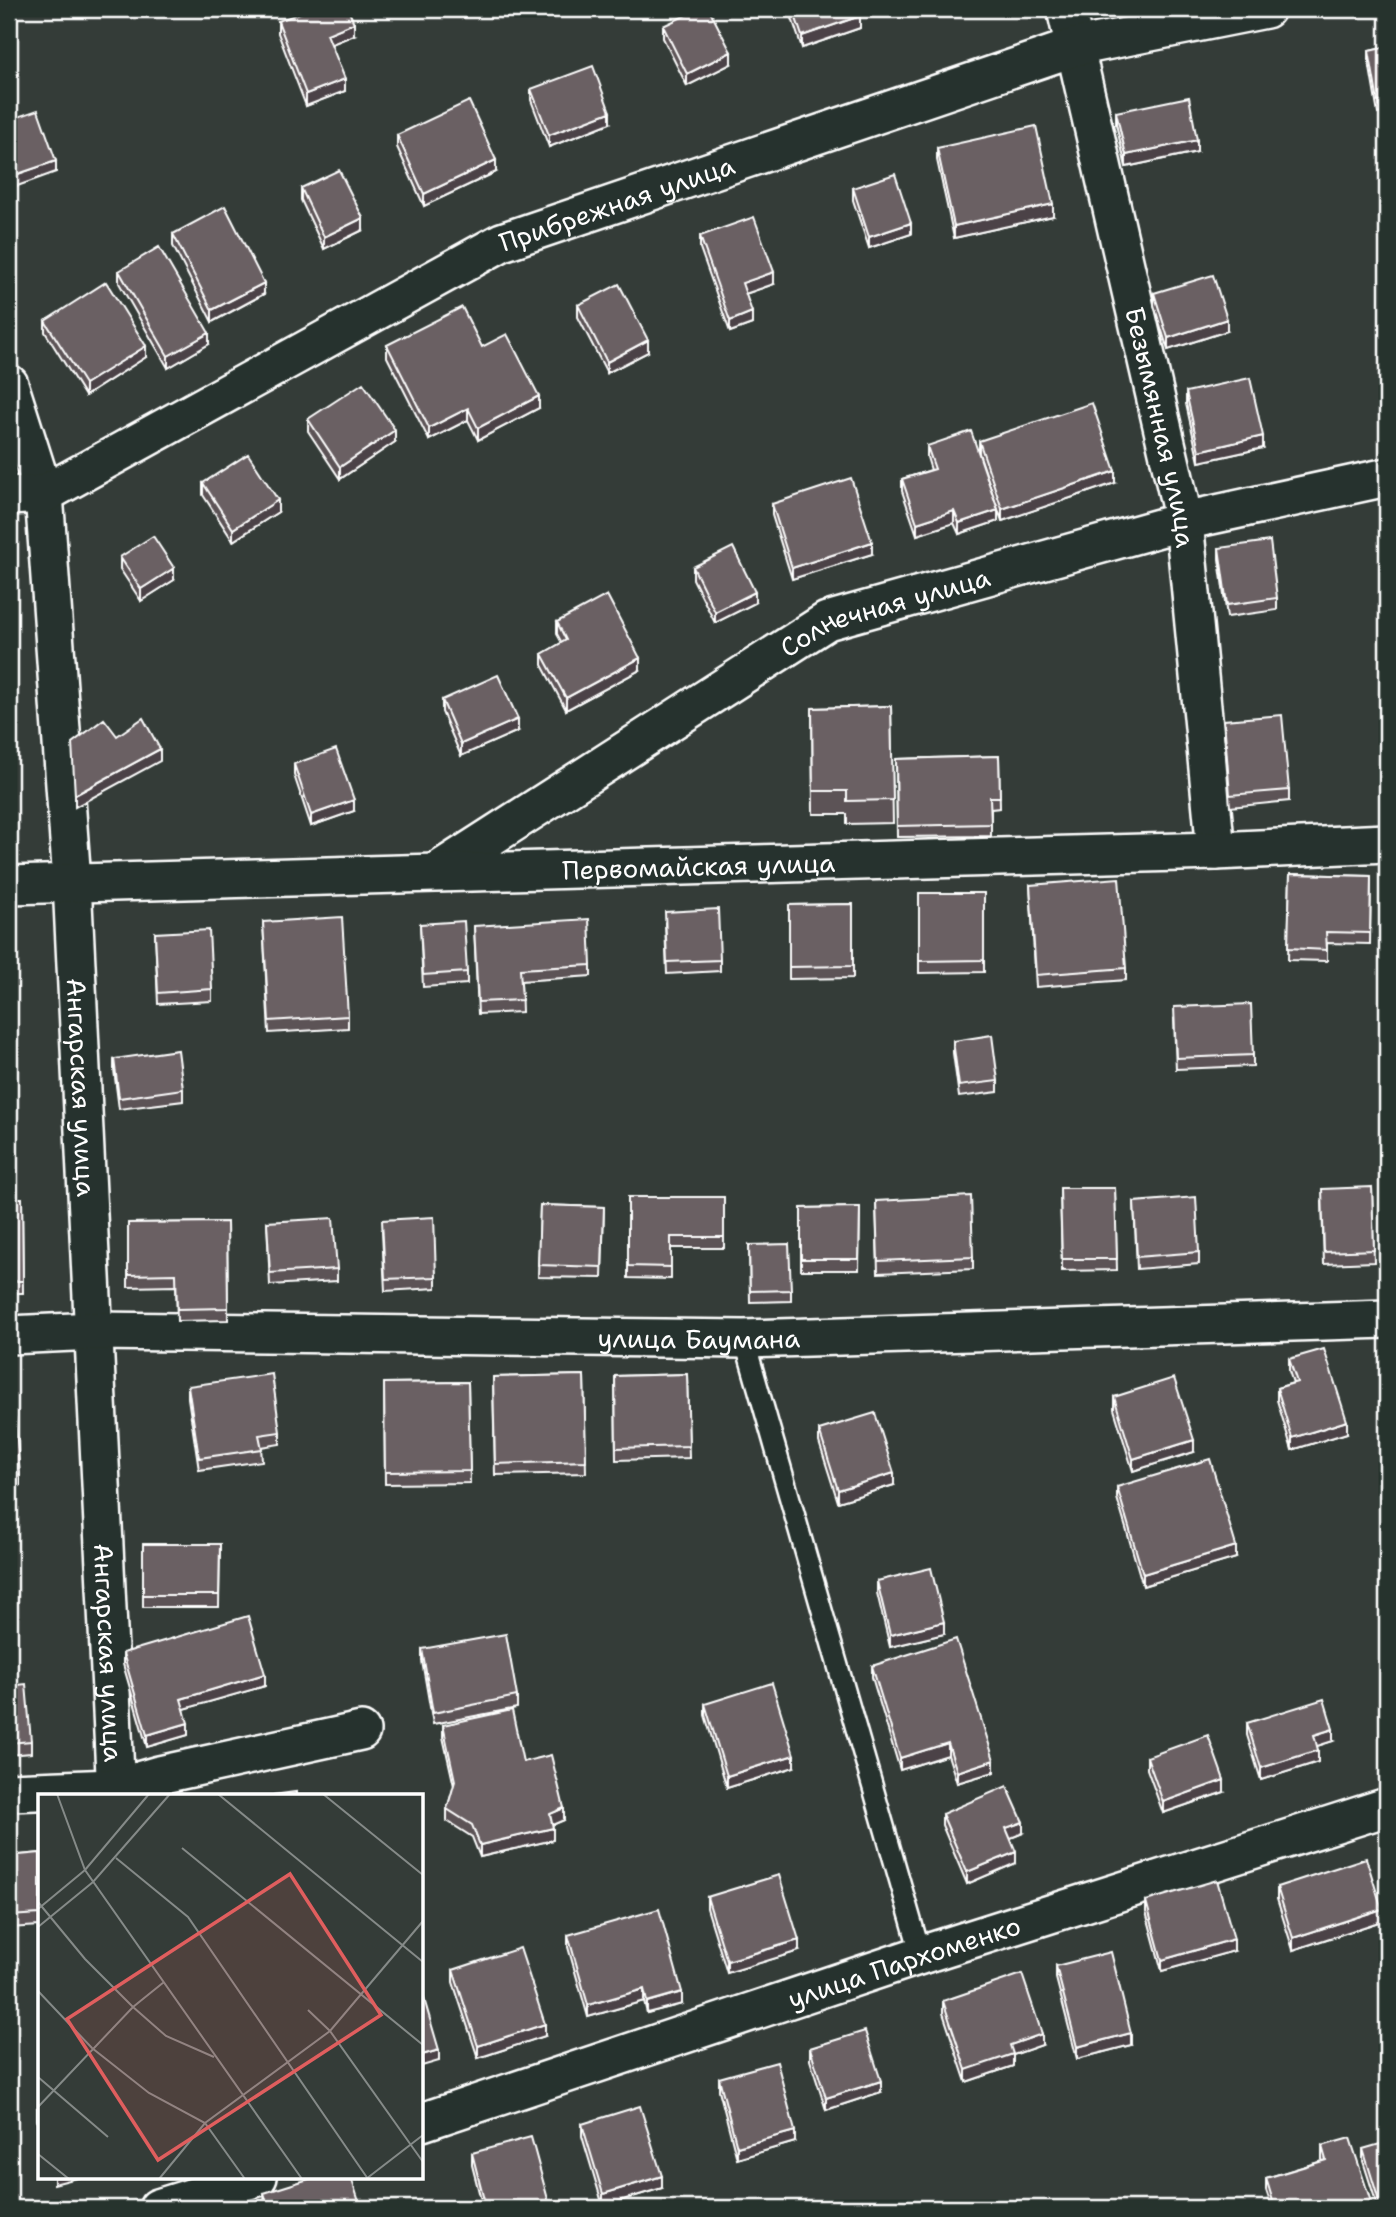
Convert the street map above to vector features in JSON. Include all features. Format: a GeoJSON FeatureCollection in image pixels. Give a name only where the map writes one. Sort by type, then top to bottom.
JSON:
{"type":"FeatureCollection","features":[{"type":"Feature","properties":{"kind":"street","name":"Безымянная улица"},"geometry":{"type":"LineString","coordinates":[[1066,9],[1185,521],[1216,851]]}},
{"type":"Feature","properties":{"kind":"street","name":"Прибрежная улица"},"geometry":{"type":"LineString","coordinates":[[26,495],[502,242],[1075,47],[1266,9]]}},
{"type":"Feature","properties":{"kind":"street","name":"Ангарская улица"},"geometry":{"type":"LineString","coordinates":[[9,384],[26,495],[72,882],[115,1791]]}},
{"type":"Feature","properties":{"kind":"street","name":"Солнечная улица"},"geometry":{"type":"LineString","coordinates":[[437,871],[827,621],[1185,521],[1387,477]]}},
{"type":"Feature","properties":{"kind":"street","name":"Первомайская улица"},"geometry":{"type":"LineString","coordinates":[[9,885],[1387,844]]}},
{"type":"Feature","properties":{"kind":"street","name":"улица Баумана"},"geometry":{"type":"LineString","coordinates":[[9,1335],[95,1331],[744,1339],[1387,1320]]}},
{"type":"Feature","properties":{"kind":"street"},"geometry":{"type":"LineString","coordinates":[[9,1792],[115,1791],[159,1775],[361,1731]]}},
{"type":"Feature","properties":{"kind":"street","name":"улица Пархоменко"},"geometry":{"type":"LineString","coordinates":[[424,2121],[920,1955],[1387,1807]]}},
{"type":"Feature","properties":{"kind":"street"},"geometry":{"type":"LineString","coordinates":[[158,2208],[218,2192],[255,2178]]}},
{"type":"Feature","properties":{"kind":"lane"},"geometry":{"type":"LineString","coordinates":[[744,1339],[920,1955]]}},
{"type":"Feature","properties":{"kind":"building"},"geometry":{"type":"Polygon","coordinates":[[[311,9],[348,9],[354,23],[327,34],[345,79],[306,94],[278,21],[311,9]]]}},
{"type":"Feature","properties":{"kind":"building"},"geometry":{"type":"Polygon","coordinates":[[[699,9],[709,9],[731,52],[687,74],[663,26],[699,9]]]}},
{"type":"Feature","properties":{"kind":"building"},"geometry":{"type":"Polygon","coordinates":[[[793,9],[858,9],[860,16],[802,36],[793,9]]]}},
{"type":"Feature","properties":{"kind":"building"},"geometry":{"type":"Polygon","coordinates":[[[1387,47],[1387,101],[1378,102],[1369,51],[1387,47]]]}},
{"type":"Feature","properties":{"kind":"building"},"geometry":{"type":"Polygon","coordinates":[[[593,66],[610,112],[549,135],[531,89],[593,66]]]}},
{"type":"Feature","properties":{"kind":"building"},"geometry":{"type":"Polygon","coordinates":[[[1189,97],[1197,140],[1126,155],[1116,112],[1189,97]]]}},
{"type":"Feature","properties":{"kind":"building"},"geometry":{"type":"Polygon","coordinates":[[[469,101],[496,160],[424,194],[397,135],[469,101]]]}},
{"type":"Feature","properties":{"kind":"building"},"geometry":{"type":"Polygon","coordinates":[[[38,110],[56,161],[9,177],[9,120],[38,110]]]}},
{"type":"Feature","properties":{"kind":"building"},"geometry":{"type":"Polygon","coordinates":[[[1036,126],[1053,204],[954,226],[937,148],[1036,126]]]}},
{"type":"Feature","properties":{"kind":"building"},"geometry":{"type":"Polygon","coordinates":[[[339,170],[363,218],[324,237],[301,188],[339,170]]]}},
{"type":"Feature","properties":{"kind":"building"},"geometry":{"type":"Polygon","coordinates":[[[895,174],[911,223],[869,237],[853,188],[895,174]]]}},
{"type":"Feature","properties":{"kind":"building"},"geometry":{"type":"Polygon","coordinates":[[[225,206],[264,283],[212,310],[173,234],[225,206]]]}},
{"type":"Feature","properties":{"kind":"building"},"geometry":{"type":"Polygon","coordinates":[[[754,217],[774,272],[742,283],[752,312],[730,321],[700,236],[754,217]]]}},
{"type":"Feature","properties":{"kind":"building"},"geometry":{"type":"Polygon","coordinates":[[[159,247],[209,333],[168,356],[119,271],[159,247]]]}},
{"type":"Feature","properties":{"kind":"building"},"geometry":{"type":"Polygon","coordinates":[[[1213,275],[1227,319],[1168,338],[1154,293],[1213,275]]]}},
{"type":"Feature","properties":{"kind":"building"},"geometry":{"type":"Polygon","coordinates":[[[106,282],[146,346],[85,384],[45,321],[106,282]]]}},
{"type":"Feature","properties":{"kind":"building"},"geometry":{"type":"Polygon","coordinates":[[[619,284],[648,340],[607,362],[578,305],[619,284]]]}},
{"type":"Feature","properties":{"kind":"building"},"geometry":{"type":"Polygon","coordinates":[[[462,307],[482,347],[507,334],[539,396],[478,428],[468,408],[429,428],[387,345],[462,307]]]}},
{"type":"Feature","properties":{"kind":"building"},"geometry":{"type":"Polygon","coordinates":[[[1250,378],[1263,436],[1199,451],[1186,392],[1250,378]]]}},
{"type":"Feature","properties":{"kind":"building"},"geometry":{"type":"Polygon","coordinates":[[[363,383],[395,430],[340,467],[308,419],[363,383]]]}},
{"type":"Feature","properties":{"kind":"building"},"geometry":{"type":"Polygon","coordinates":[[[1092,403],[1115,471],[1002,509],[979,441],[1092,403]]]}},
{"type":"Feature","properties":{"kind":"building"},"geometry":{"type":"Polygon","coordinates":[[[971,431],[998,510],[959,523],[954,511],[917,523],[902,479],[935,469],[927,446],[971,431]]]}},
{"type":"Feature","properties":{"kind":"building"},"geometry":{"type":"Polygon","coordinates":[[[248,454],[278,500],[233,529],[203,483],[248,454]]]}},
{"type":"Feature","properties":{"kind":"building"},"geometry":{"type":"Polygon","coordinates":[[[851,478],[872,542],[792,568],[772,504],[851,478]]]}},
{"type":"Feature","properties":{"kind":"building"},"geometry":{"type":"Polygon","coordinates":[[[153,536],[174,568],[141,589],[120,557],[153,536]]]}},
{"type":"Feature","properties":{"kind":"building"},"geometry":{"type":"Polygon","coordinates":[[[1270,541],[1277,598],[1227,605],[1219,548],[1270,541]]]}},
{"type":"Feature","properties":{"kind":"building"},"geometry":{"type":"Polygon","coordinates":[[[733,547],[755,592],[715,612],[693,567],[733,547]]]}},
{"type":"Feature","properties":{"kind":"building"},"geometry":{"type":"Polygon","coordinates":[[[607,595],[640,658],[566,698],[542,654],[566,640],[557,622],[607,595]]]}},
{"type":"Feature","properties":{"kind":"building"},"geometry":{"type":"Polygon","coordinates":[[[498,675],[518,719],[461,744],[442,700],[498,675]]]}},
{"type":"Feature","properties":{"kind":"building"},"geometry":{"type":"Polygon","coordinates":[[[891,706],[893,800],[847,801],[847,791],[813,791],[812,708],[891,706]]]}},
{"type":"Feature","properties":{"kind":"building"},"geometry":{"type":"Polygon","coordinates":[[[1282,715],[1289,790],[1230,795],[1224,720],[1282,715]]]}},
{"type":"Feature","properties":{"kind":"building"},"geometry":{"type":"Polygon","coordinates":[[[143,718],[160,749],[75,795],[72,743],[104,719],[117,736],[143,718]]]}},
{"type":"Feature","properties":{"kind":"building"},"geometry":{"type":"Polygon","coordinates":[[[336,749],[354,800],[311,815],[294,764],[336,749]]]}},
{"type":"Feature","properties":{"kind":"building"},"geometry":{"type":"Polygon","coordinates":[[[999,756],[1000,797],[990,797],[991,824],[897,826],[896,759],[999,756]]]}},
{"type":"Feature","properties":{"kind":"building"},"geometry":{"type":"Polygon","coordinates":[[[1290,874],[1371,876],[1370,933],[1326,932],[1327,950],[1288,948],[1290,874]]]}},
{"type":"Feature","properties":{"kind":"building"},"geometry":{"type":"Polygon","coordinates":[[[1119,878],[1126,968],[1036,975],[1030,885],[1119,878]]]}},
{"type":"Feature","properties":{"kind":"building"},"geometry":{"type":"Polygon","coordinates":[[[919,893],[984,893],[984,960],[919,961],[919,893]]]}},
{"type":"Feature","properties":{"kind":"building"},"geometry":{"type":"Polygon","coordinates":[[[853,904],[853,966],[789,967],[789,905],[853,904]]]}},
{"type":"Feature","properties":{"kind":"building"},"geometry":{"type":"Polygon","coordinates":[[[718,909],[720,960],[667,962],[665,912],[718,909]]]}},
{"type":"Feature","properties":{"kind":"building"},"geometry":{"type":"Polygon","coordinates":[[[342,917],[348,1016],[269,1021],[263,922],[342,917]]]}},
{"type":"Feature","properties":{"kind":"building"},"geometry":{"type":"Polygon","coordinates":[[[589,919],[591,965],[520,969],[522,1000],[478,1002],[474,926],[589,919]]]}},
{"type":"Feature","properties":{"kind":"building"},"geometry":{"type":"Polygon","coordinates":[[[464,921],[467,972],[423,975],[420,924],[464,921]]]}},
{"type":"Feature","properties":{"kind":"building"},"geometry":{"type":"Polygon","coordinates":[[[209,930],[212,989],[158,993],[155,933],[209,930]]]}},
{"type":"Feature","properties":{"kind":"building"},"geometry":{"type":"Polygon","coordinates":[[[1251,1004],[1253,1055],[1176,1058],[1174,1007],[1251,1004]]]}},
{"type":"Feature","properties":{"kind":"building"},"geometry":{"type":"Polygon","coordinates":[[[992,1035],[998,1081],[959,1086],[953,1041],[992,1035]]]}},
{"type":"Feature","properties":{"kind":"building"},"geometry":{"type":"Polygon","coordinates":[[[178,1050],[183,1089],[119,1098],[114,1059],[178,1050]]]}},
{"type":"Feature","properties":{"kind":"building"},"geometry":{"type":"Polygon","coordinates":[[[1372,1187],[1374,1250],[1324,1252],[1322,1189],[1372,1187]]]}},
{"type":"Feature","properties":{"kind":"building"},"geometry":{"type":"Polygon","coordinates":[[[1060,1188],[1115,1188],[1117,1259],[1062,1259],[1060,1188]]]}},
{"type":"Feature","properties":{"kind":"building"},"geometry":{"type":"Polygon","coordinates":[[[971,1196],[973,1257],[878,1261],[876,1201],[971,1196]]]}},
{"type":"Feature","properties":{"kind":"building"},"geometry":{"type":"Polygon","coordinates":[[[628,1197],[724,1197],[724,1237],[671,1237],[671,1267],[628,1266],[628,1197]]]}},
{"type":"Feature","properties":{"kind":"building"},"geometry":{"type":"Polygon","coordinates":[[[1196,1197],[1199,1252],[1137,1257],[1134,1202],[1196,1197]]]}},
{"type":"Feature","properties":{"kind":"building"},"geometry":{"type":"Polygon","coordinates":[[[9,1198],[22,1198],[23,1281],[9,1281],[9,1198]]]}},
{"type":"Feature","properties":{"kind":"building"},"geometry":{"type":"Polygon","coordinates":[[[540,1205],[604,1207],[602,1267],[538,1265],[540,1205]]]}},
{"type":"Feature","properties":{"kind":"building"},"geometry":{"type":"Polygon","coordinates":[[[860,1207],[859,1259],[801,1259],[801,1208],[860,1207]]]}},
{"type":"Feature","properties":{"kind":"building"},"geometry":{"type":"Polygon","coordinates":[[[434,1217],[436,1277],[385,1279],[382,1220],[434,1217]]]}},
{"type":"Feature","properties":{"kind":"building"},"geometry":{"type":"Polygon","coordinates":[[[333,1218],[337,1269],[270,1273],[267,1222],[333,1218]]]}},
{"type":"Feature","properties":{"kind":"building"},"geometry":{"type":"Polygon","coordinates":[[[227,1222],[228,1308],[177,1309],[176,1274],[128,1275],[128,1223],[227,1222]]]}},
{"type":"Feature","properties":{"kind":"building"},"geometry":{"type":"Polygon","coordinates":[[[789,1244],[791,1290],[750,1291],[749,1245],[789,1244]]]}},
{"type":"Feature","properties":{"kind":"building"},"geometry":{"type":"Polygon","coordinates":[[[1324,1349],[1347,1421],[1292,1438],[1277,1388],[1297,1382],[1289,1359],[1324,1349]]]}},
{"type":"Feature","properties":{"kind":"building"},"geometry":{"type":"Polygon","coordinates":[[[272,1374],[280,1432],[259,1435],[262,1449],[199,1458],[188,1386],[272,1374]]]}},
{"type":"Feature","properties":{"kind":"building"},"geometry":{"type":"Polygon","coordinates":[[[687,1374],[689,1446],[616,1448],[615,1376],[687,1374]]]}},
{"type":"Feature","properties":{"kind":"building"},"geometry":{"type":"Polygon","coordinates":[[[584,1375],[586,1461],[495,1464],[493,1377],[584,1375]]]}},
{"type":"Feature","properties":{"kind":"building"},"geometry":{"type":"Polygon","coordinates":[[[1174,1378],[1194,1440],[1133,1459],[1114,1397],[1174,1378]]]}},
{"type":"Feature","properties":{"kind":"building"},"geometry":{"type":"Polygon","coordinates":[[[468,1382],[470,1471],[385,1472],[384,1383],[468,1382]]]}},
{"type":"Feature","properties":{"kind":"building"},"geometry":{"type":"Polygon","coordinates":[[[875,1413],[894,1473],[838,1490],[819,1430],[875,1413]]]}},
{"type":"Feature","properties":{"kind":"building"},"geometry":{"type":"Polygon","coordinates":[[[15,1418],[20,1474],[9,1475],[9,1419],[15,1418]]]}},
{"type":"Feature","properties":{"kind":"building"},"geometry":{"type":"Polygon","coordinates":[[[1210,1459],[1236,1546],[1143,1574],[1117,1487],[1210,1459]]]}},
{"type":"Feature","properties":{"kind":"building"},"geometry":{"type":"Polygon","coordinates":[[[143,1544],[220,1544],[219,1595],[143,1595],[143,1544]]]}},
{"type":"Feature","properties":{"kind":"building"},"geometry":{"type":"Polygon","coordinates":[[[931,1568],[944,1622],[890,1635],[877,1581],[931,1568]]]}},
{"type":"Feature","properties":{"kind":"building"},"geometry":{"type":"Polygon","coordinates":[[[248,1616],[265,1674],[181,1699],[188,1723],[147,1735],[123,1653],[248,1616]]]}},
{"type":"Feature","properties":{"kind":"building"},"geometry":{"type":"Polygon","coordinates":[[[506,1634],[517,1696],[433,1713],[422,1649],[506,1634]]]}},
{"type":"Feature","properties":{"kind":"building"},"geometry":{"type":"Polygon","coordinates":[[[956,1639],[994,1760],[957,1772],[948,1743],[900,1758],[872,1666],[956,1639]]]}},
{"type":"Feature","properties":{"kind":"building"},"geometry":{"type":"Polygon","coordinates":[[[1387,1668],[1387,1691],[1381,1670],[1387,1668]]]}},
{"type":"Feature","properties":{"kind":"building"},"geometry":{"type":"Polygon","coordinates":[[[772,1683],[794,1755],[727,1776],[705,1704],[772,1683]]]}},
{"type":"Feature","properties":{"kind":"building"},"geometry":{"type":"Polygon","coordinates":[[[26,1684],[31,1741],[9,1743],[9,1686],[26,1684]]]}},
{"type":"Feature","properties":{"kind":"building"},"geometry":{"type":"Polygon","coordinates":[[[1324,1699],[1333,1729],[1314,1735],[1318,1750],[1261,1768],[1247,1723],[1324,1699]]]}},
{"type":"Feature","properties":{"kind":"building"},"geometry":{"type":"Polygon","coordinates":[[[512,1710],[523,1762],[551,1755],[564,1808],[550,1814],[553,1828],[480,1845],[472,1825],[447,1809],[455,1781],[443,1725],[512,1710]]]}},
{"type":"Feature","properties":{"kind":"building"},"geometry":{"type":"Polygon","coordinates":[[[1208,1735],[1224,1780],[1163,1802],[1147,1757],[1208,1735]]]}},
{"type":"Feature","properties":{"kind":"building"},"geometry":{"type":"Polygon","coordinates":[[[1007,1786],[1023,1822],[1006,1828],[1016,1852],[967,1872],[942,1814],[1007,1786]]]}},
{"type":"Feature","properties":{"kind":"building"},"geometry":{"type":"Polygon","coordinates":[[[38,1853],[38,1914],[9,1916],[9,1856],[38,1853]]]}},
{"type":"Feature","properties":{"kind":"building"},"geometry":{"type":"Polygon","coordinates":[[[1366,1858],[1382,1909],[1293,1938],[1277,1887],[1366,1858]]]}},
{"type":"Feature","properties":{"kind":"building"},"geometry":{"type":"Polygon","coordinates":[[[779,1875],[799,1940],[727,1961],[707,1897],[779,1875]]]}},
{"type":"Feature","properties":{"kind":"building"},"geometry":{"type":"Polygon","coordinates":[[[1217,1880],[1234,1939],[1162,1960],[1146,1901],[1217,1880]]]}},
{"type":"Feature","properties":{"kind":"building"},"geometry":{"type":"Polygon","coordinates":[[[659,1909],[682,1992],[647,2002],[644,1989],[588,2005],[568,1935],[659,1909]]]}},
{"type":"Feature","properties":{"kind":"building"},"geometry":{"type":"Polygon","coordinates":[[[520,1948],[545,2024],[478,2046],[453,1970],[520,1948]]]}},
{"type":"Feature","properties":{"kind":"building"},"geometry":{"type":"Polygon","coordinates":[[[1111,1952],[1131,2033],[1077,2047],[1056,1966],[1111,1952]]]}},
{"type":"Feature","properties":{"kind":"building"},"geometry":{"type":"Polygon","coordinates":[[[1022,1974],[1042,2034],[1010,2045],[1013,2054],[966,2070],[943,2001],[1022,1974]]]}},
{"type":"Feature","properties":{"kind":"building"},"geometry":{"type":"Polygon","coordinates":[[[424,1999],[439,2050],[424,2054],[424,1999]]]}},
{"type":"Feature","properties":{"kind":"building"},"geometry":{"type":"Polygon","coordinates":[[[865,2031],[881,2081],[826,2098],[810,2048],[865,2031]]]}},
{"type":"Feature","properties":{"kind":"building"},"geometry":{"type":"Polygon","coordinates":[[[777,2062],[795,2131],[737,2147],[719,2078],[777,2062]]]}},
{"type":"Feature","properties":{"kind":"building"},"geometry":{"type":"Polygon","coordinates":[[[640,2106],[662,2176],[603,2194],[582,2124],[640,2106]]]}},
{"type":"Feature","properties":{"kind":"building"},"geometry":{"type":"Polygon","coordinates":[[[531,2137],[549,2203],[530,2208],[486,2208],[472,2153],[531,2137]]]}},
{"type":"Feature","properties":{"kind":"building"},"geometry":{"type":"Polygon","coordinates":[[[1350,2138],[1372,2205],[1362,2208],[1275,2208],[1266,2178],[1326,2160],[1322,2146],[1350,2138]]]}},
{"type":"Feature","properties":{"kind":"building"},"geometry":{"type":"Polygon","coordinates":[[[1387,2142],[1387,2202],[1380,2204],[1363,2149],[1387,2142]]]}},
{"type":"Feature","properties":{"kind":"building"},"geometry":{"type":"Polygon","coordinates":[[[312,2178],[351,2178],[361,2208],[269,2208],[264,2193],[312,2178]]]}}]}
